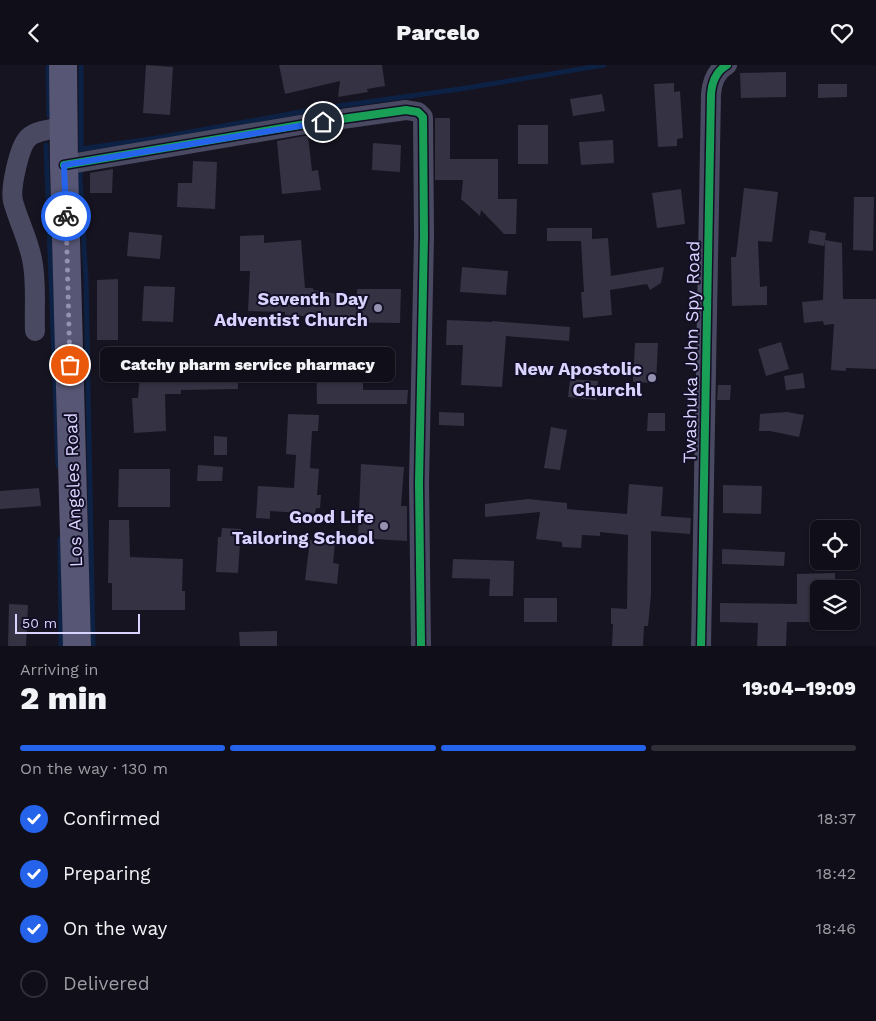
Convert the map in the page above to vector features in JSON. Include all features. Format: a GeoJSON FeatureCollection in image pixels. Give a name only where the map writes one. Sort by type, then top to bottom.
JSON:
{"type":"FeatureCollection","features":[{"type":"Feature","properties":{"kind":"main road","name":"Los Angeles Road"},"geometry":{"type":"LineString","coordinates":[[63,65],[77,646]]}},
{"type":"Feature","properties":{"kind":"street","name":"Twashuka John Spy Road"},"geometry":{"type":"LineString","coordinates":[[701,646],[711,94],[716,75],[726,65]]}},
{"type":"Feature","properties":{"kind":"street"},"geometry":{"type":"LineString","coordinates":[[64,165],[297,126],[406,110],[418,112],[423,117],[424,236],[419,483],[421,646]]}},
{"type":"Feature","properties":{"kind":"street"},"geometry":{"type":"LineString","coordinates":[[35,331],[32,258],[12,198],[16,169],[21,149],[28,138],[37,133],[64,127]]}},
{"type":"Feature","properties":{"kind":"building"},"geometry":{"type":"Polygon","coordinates":[[[146,65],[173,67],[170,115],[143,113],[146,65]]]}},
{"type":"Feature","properties":{"kind":"building"},"geometry":{"type":"Polygon","coordinates":[[[279,65],[382,65],[385,86],[367,89],[368,92],[338,97],[340,81],[285,94],[279,65]]]}},
{"type":"Feature","properties":{"kind":"building"},"geometry":{"type":"Polygon","coordinates":[[[786,72],[786,97],[741,98],[740,73],[786,72]]]}},
{"type":"Feature","properties":{"kind":"building"},"geometry":{"type":"Polygon","coordinates":[[[674,83],[674,92],[680,91],[683,138],[677,139],[677,146],[658,147],[654,84],[674,83]]]}},
{"type":"Feature","properties":{"kind":"building"},"geometry":{"type":"Polygon","coordinates":[[[818,84],[847,84],[847,97],[818,98],[818,84]]]}},
{"type":"Feature","properties":{"kind":"building"},"geometry":{"type":"Polygon","coordinates":[[[602,94],[605,111],[573,116],[570,99],[602,94]]]}},
{"type":"Feature","properties":{"kind":"building"},"geometry":{"type":"Polygon","coordinates":[[[435,118],[450,118],[450,159],[498,159],[498,199],[517,199],[516,234],[504,234],[481,210],[480,216],[461,199],[463,180],[435,180],[435,118]]]}},
{"type":"Feature","properties":{"kind":"building"},"geometry":{"type":"Polygon","coordinates":[[[518,125],[548,125],[548,164],[518,164],[518,125]]]}},
{"type":"Feature","properties":{"kind":"building"},"geometry":{"type":"Polygon","coordinates":[[[308,136],[312,171],[318,170],[321,190],[282,194],[277,141],[308,136]]]}},
{"type":"Feature","properties":{"kind":"building"},"geometry":{"type":"Polygon","coordinates":[[[613,140],[614,163],[581,165],[579,142],[613,140]]]}},
{"type":"Feature","properties":{"kind":"building"},"geometry":{"type":"Polygon","coordinates":[[[373,143],[401,145],[400,172],[372,170],[373,143]]]}},
{"type":"Feature","properties":{"kind":"building"},"geometry":{"type":"Polygon","coordinates":[[[193,161],[217,162],[215,209],[177,207],[178,183],[192,183],[193,161]]]}},
{"type":"Feature","properties":{"kind":"building"},"geometry":{"type":"Polygon","coordinates":[[[113,169],[112,193],[90,193],[90,173],[113,169]]]}},
{"type":"Feature","properties":{"kind":"building"},"geometry":{"type":"Polygon","coordinates":[[[744,188],[778,192],[772,242],[758,241],[760,287],[767,286],[767,305],[732,306],[731,257],[736,257],[744,188]]]}},
{"type":"Feature","properties":{"kind":"building"},"geometry":{"type":"Polygon","coordinates":[[[681,189],[685,224],[657,228],[652,193],[681,189]]]}},
{"type":"Feature","properties":{"kind":"building"},"geometry":{"type":"Polygon","coordinates":[[[854,197],[874,197],[873,251],[853,250],[854,197]]]}},
{"type":"Feature","properties":{"kind":"building"},"geometry":{"type":"Polygon","coordinates":[[[547,228],[592,228],[592,239],[608,238],[611,276],[664,267],[661,283],[650,290],[647,284],[610,290],[612,315],[583,318],[581,292],[584,292],[581,241],[547,241],[547,228]]]}},
{"type":"Feature","properties":{"kind":"building"},"geometry":{"type":"Polygon","coordinates":[[[810,230],[826,233],[825,240],[842,243],[843,299],[876,299],[876,369],[846,368],[846,371],[831,370],[834,324],[824,325],[823,321],[804,323],[802,302],[823,300],[825,241],[824,246],[808,243],[810,230]]]}},
{"type":"Feature","properties":{"kind":"building"},"geometry":{"type":"Polygon","coordinates":[[[129,232],[162,235],[160,259],[127,256],[129,232]]]}},
{"type":"Feature","properties":{"kind":"building"},"geometry":{"type":"Polygon","coordinates":[[[264,235],[264,243],[301,240],[305,288],[357,297],[357,289],[401,289],[400,323],[327,322],[315,320],[315,316],[285,316],[285,312],[248,311],[250,271],[240,271],[240,236],[264,235]]]}},
{"type":"Feature","properties":{"kind":"building"},"geometry":{"type":"Polygon","coordinates":[[[462,267],[508,271],[506,295],[460,292],[462,267]]]}},
{"type":"Feature","properties":{"kind":"building"},"geometry":{"type":"Polygon","coordinates":[[[118,279],[118,340],[97,340],[97,280],[118,279]]]}},
{"type":"Feature","properties":{"kind":"building"},"geometry":{"type":"Polygon","coordinates":[[[144,286],[175,287],[173,322],[142,321],[144,286]]]}},
{"type":"Feature","properties":{"kind":"building"},"geometry":{"type":"Polygon","coordinates":[[[447,320],[492,321],[570,327],[569,341],[506,336],[502,387],[461,385],[463,345],[446,345],[447,320]]]}},
{"type":"Feature","properties":{"kind":"building"},"geometry":{"type":"Polygon","coordinates":[[[781,342],[789,369],[766,376],[758,349],[781,342]]]}},
{"type":"Feature","properties":{"kind":"building"},"geometry":{"type":"Polygon","coordinates":[[[635,343],[658,343],[656,383],[633,382],[635,343]]]}},
{"type":"Feature","properties":{"kind":"building"},"geometry":{"type":"Polygon","coordinates":[[[332,351],[332,353],[363,352],[363,390],[408,390],[407,404],[317,404],[316,352],[332,351]]]}},
{"type":"Feature","properties":{"kind":"building"},"geometry":{"type":"Polygon","coordinates":[[[238,365],[238,389],[181,390],[181,394],[165,394],[166,431],[134,433],[132,398],[138,398],[140,375],[190,373],[190,366],[238,365]]]}},
{"type":"Feature","properties":{"kind":"building"},"geometry":{"type":"Polygon","coordinates":[[[803,373],[805,388],[786,390],[784,376],[803,373]]]}},
{"type":"Feature","properties":{"kind":"building"},"geometry":{"type":"Polygon","coordinates":[[[570,379],[598,381],[596,400],[568,397],[570,379]]]}},
{"type":"Feature","properties":{"kind":"building"},"geometry":{"type":"Polygon","coordinates":[[[718,385],[731,385],[730,400],[717,400],[718,385]]]}},
{"type":"Feature","properties":{"kind":"building"},"geometry":{"type":"Polygon","coordinates":[[[439,412],[464,413],[464,426],[439,425],[439,412]]]}},
{"type":"Feature","properties":{"kind":"building"},"geometry":{"type":"Polygon","coordinates":[[[787,412],[804,415],[799,437],[770,431],[759,431],[760,414],[787,412]]]}},
{"type":"Feature","properties":{"kind":"building"},"geometry":{"type":"Polygon","coordinates":[[[648,413],[665,413],[665,431],[647,431],[648,413]]]}},
{"type":"Feature","properties":{"kind":"building"},"geometry":{"type":"Polygon","coordinates":[[[288,414],[319,415],[318,431],[312,431],[310,468],[319,469],[317,495],[321,495],[320,508],[316,508],[315,514],[270,511],[270,519],[256,518],[258,486],[294,488],[296,455],[286,454],[288,414]]]}},
{"type":"Feature","properties":{"kind":"building"},"geometry":{"type":"Polygon","coordinates":[[[551,427],[567,430],[560,470],[544,468],[551,427]]]}},
{"type":"Feature","properties":{"kind":"building"},"geometry":{"type":"Polygon","coordinates":[[[214,436],[227,437],[227,455],[214,455],[214,436]]]}},
{"type":"Feature","properties":{"kind":"building"},"geometry":{"type":"Polygon","coordinates":[[[361,464],[404,467],[401,506],[407,506],[407,541],[358,538],[361,464]]]}},
{"type":"Feature","properties":{"kind":"building"},"geometry":{"type":"Polygon","coordinates":[[[198,465],[223,467],[222,481],[197,481],[198,465]]]}},
{"type":"Feature","properties":{"kind":"building"},"geometry":{"type":"Polygon","coordinates":[[[119,469],[170,469],[170,507],[118,507],[119,469]]]}},
{"type":"Feature","properties":{"kind":"building"},"geometry":{"type":"Polygon","coordinates":[[[629,484],[663,487],[661,516],[691,518],[690,534],[651,531],[651,595],[648,626],[644,626],[643,646],[612,646],[613,624],[611,624],[611,608],[627,609],[628,535],[600,532],[600,536],[582,535],[581,548],[562,547],[562,542],[536,539],[540,512],[485,517],[485,504],[528,499],[567,503],[567,509],[627,514],[629,484]]]}},
{"type":"Feature","properties":{"kind":"building"},"geometry":{"type":"Polygon","coordinates":[[[723,485],[762,486],[761,514],[723,513],[723,485]]]}},
{"type":"Feature","properties":{"kind":"building"},"geometry":{"type":"Polygon","coordinates":[[[39,488],[41,506],[0,509],[0,491],[39,488]]]}},
{"type":"Feature","properties":{"kind":"building"},"geometry":{"type":"Polygon","coordinates":[[[109,520],[129,520],[130,557],[183,559],[182,591],[185,591],[185,610],[112,610],[112,583],[108,583],[109,520]]]}},
{"type":"Feature","properties":{"kind":"building"},"geometry":{"type":"Polygon","coordinates":[[[222,528],[241,529],[238,573],[216,572],[218,537],[221,537],[222,528]]]}},
{"type":"Feature","properties":{"kind":"building"},"geometry":{"type":"Polygon","coordinates":[[[310,540],[335,543],[333,563],[339,564],[337,584],[305,580],[310,540]]]}},
{"type":"Feature","properties":{"kind":"building"},"geometry":{"type":"Polygon","coordinates":[[[722,549],[785,552],[784,566],[722,564],[722,549]]]}},
{"type":"Feature","properties":{"kind":"building"},"geometry":{"type":"Polygon","coordinates":[[[453,559],[514,561],[513,596],[489,596],[490,579],[452,578],[453,559]]]}},
{"type":"Feature","properties":{"kind":"building"},"geometry":{"type":"Polygon","coordinates":[[[835,573],[835,580],[810,580],[810,622],[787,622],[786,646],[757,646],[758,623],[720,622],[720,603],[797,604],[797,574],[835,573]]]}},
{"type":"Feature","properties":{"kind":"building"},"geometry":{"type":"Polygon","coordinates":[[[524,598],[557,598],[557,622],[524,622],[524,598]]]}},
{"type":"Feature","properties":{"kind":"building"},"geometry":{"type":"Polygon","coordinates":[[[9,604],[28,605],[26,646],[8,646],[9,604]]]}},
{"type":"Feature","properties":{"kind":"building"},"geometry":{"type":"Polygon","coordinates":[[[277,631],[277,646],[240,646],[239,632],[277,631]]]}},
{"type":"Feature","properties":{"kind":"waterway"},"geometry":{"type":"LineString","coordinates":[[48,65],[49,116]]}},
{"type":"Feature","properties":{"kind":"waterway"},"geometry":{"type":"LineString","coordinates":[[81,65],[81,150]]}},
{"type":"Feature","properties":{"kind":"waterway"},"geometry":{"type":"LineString","coordinates":[[81,149],[157,138],[317,109],[460,89],[604,65]]}},
{"type":"Feature","properties":{"kind":"waterway"},"geometry":{"type":"LineString","coordinates":[[46,145],[58,466]]}},
{"type":"Feature","properties":{"kind":"waterway"},"geometry":{"type":"LineString","coordinates":[[81,167],[86,279],[93,646]]}},
{"type":"Feature","properties":{"kind":"waterway"},"geometry":{"type":"LineString","coordinates":[[60,539],[61,646]]}},
{"type":"Feature","properties":{"kind":"cycle path"},"geometry":{"type":"LineString","coordinates":[[701,646],[711,94],[715,77],[727,65]]}},
{"type":"Feature","properties":{"kind":"cycle path"},"geometry":{"type":"LineString","coordinates":[[64,165],[306,124],[406,110],[418,112],[423,117],[424,236],[419,483],[421,646]]}},
{"type":"Feature","properties":{"kind":"way so far"},"geometry":{"type":"LineString","coordinates":[[66,216],[70,365]]}},
{"type":"Feature","properties":{"kind":"place","name":"Seventh Day Adventist Church"},"geometry":{"type":"Point","coordinates":[378,308]}},
{"type":"Feature","properties":{"kind":"place","name":"Catchy pharm service pharmacy"},"geometry":{"type":"Point","coordinates":[70,365]}},
{"type":"Feature","properties":{"kind":"place","name":"New Apostolic Churchl"},"geometry":{"type":"Point","coordinates":[652,378]}},
{"type":"Feature","properties":{"kind":"place","name":"Good Life Tailoring School"},"geometry":{"type":"Point","coordinates":[384,526]}},
{"type":"Feature","properties":{"kind":"route"},"geometry":{"type":"LineString","coordinates":[[66,216],[64,165],[323,122]]}}]}
